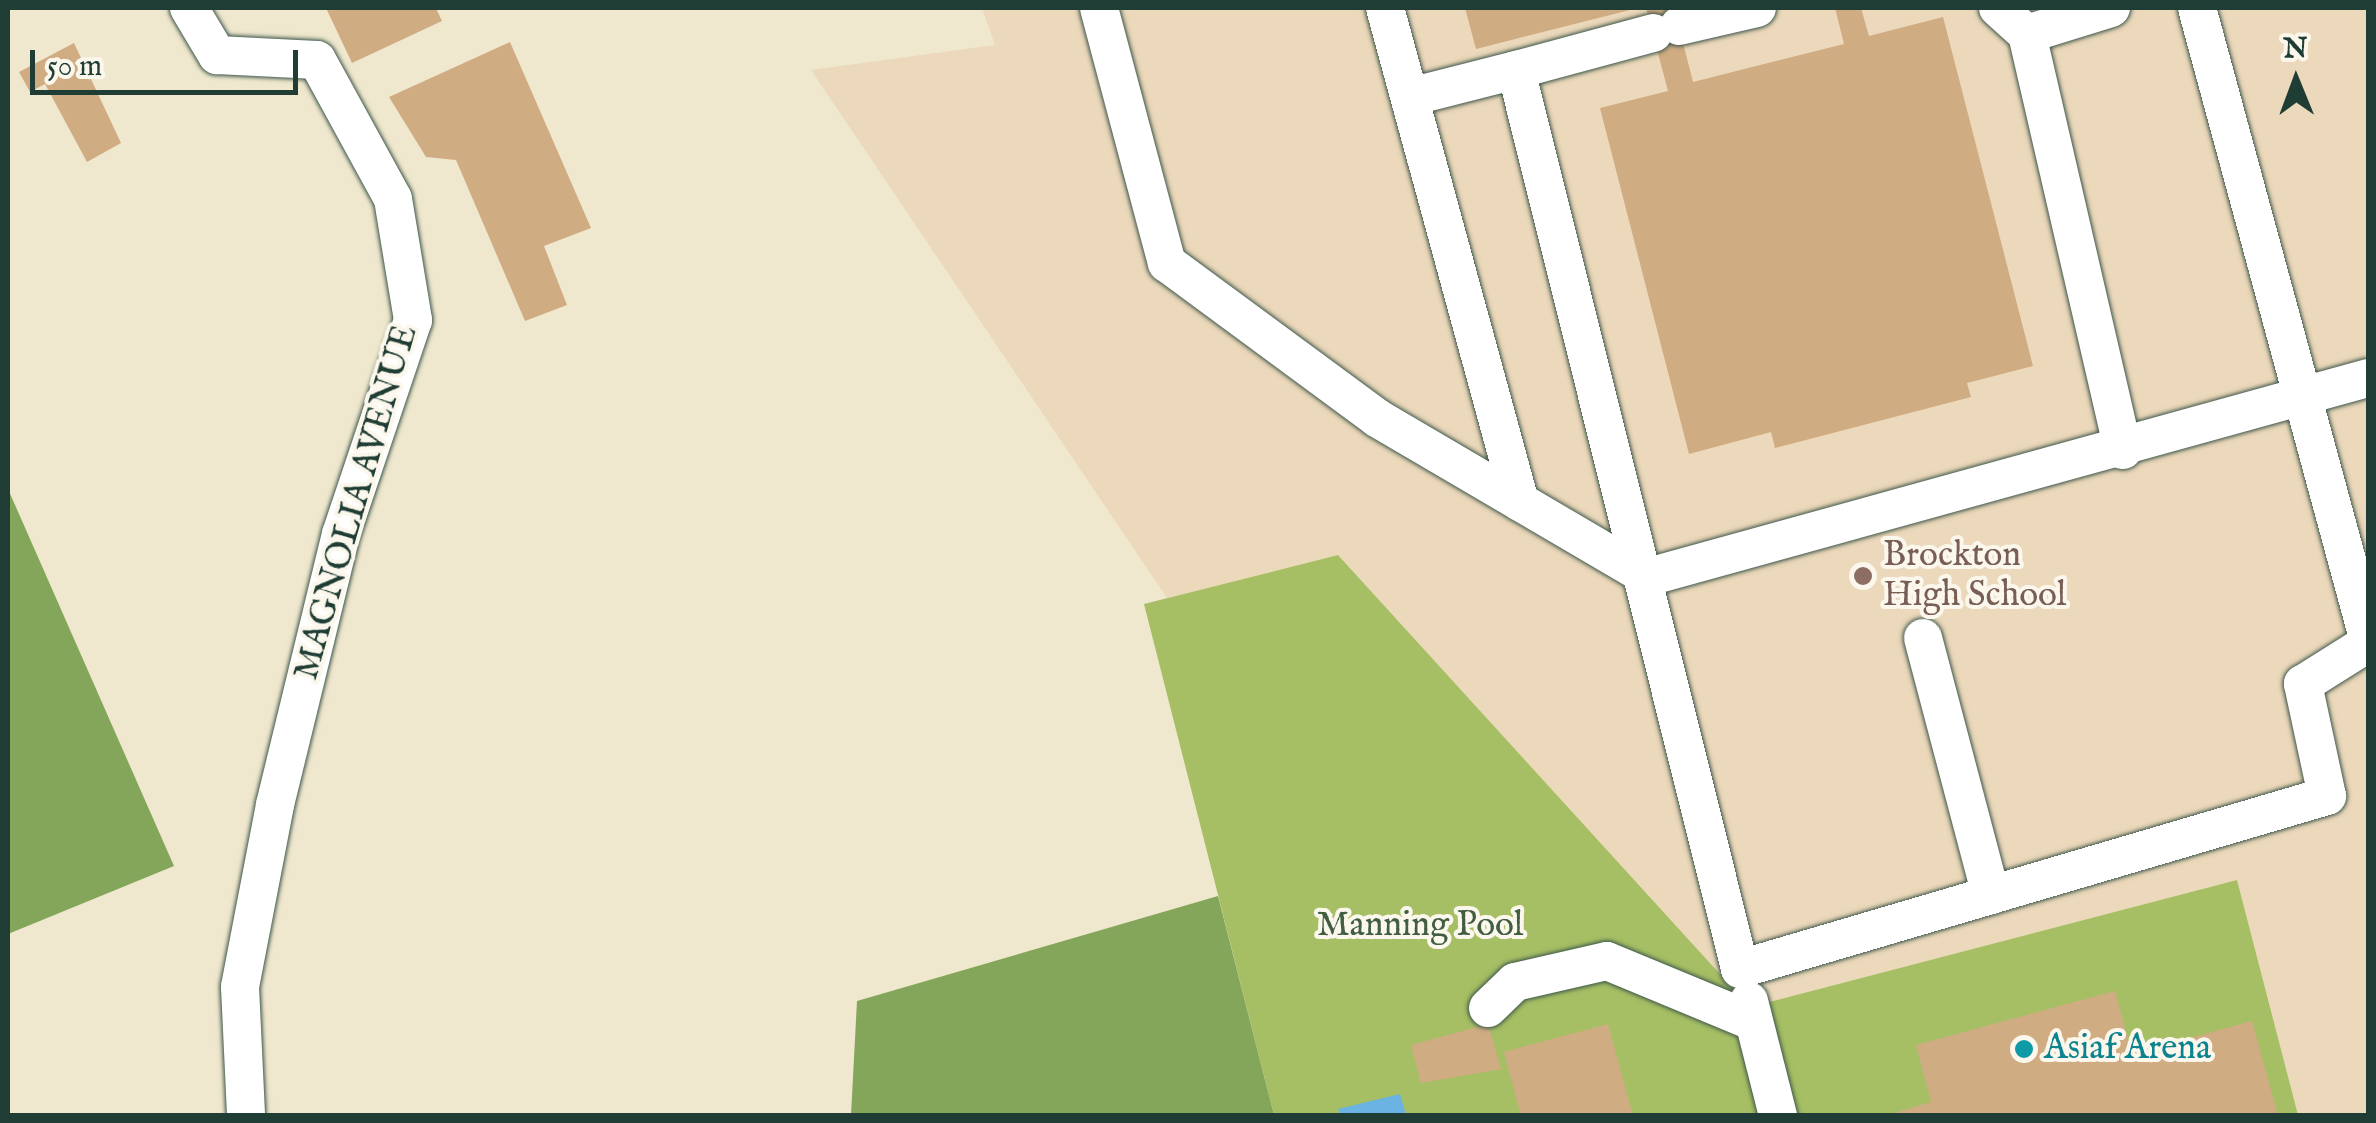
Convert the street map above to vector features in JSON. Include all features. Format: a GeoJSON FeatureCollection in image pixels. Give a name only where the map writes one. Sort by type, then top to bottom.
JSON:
{"type":"FeatureCollection","features":[{"type":"Feature","properties":{"kind":"street","name":"MAGNOLIA AVENUE"},"geometry":{"type":"LineString","coordinates":[[189,8],[217,55],[317,60],[393,198],[413,320],[341,534],[275,805],[240,987],[246,1116]]}},
{"type":"Feature","properties":{"kind":"street"},"geometry":{"type":"LineString","coordinates":[[1099,8],[1167,263],[1377,418],[1648,577],[2304,402],[2368,378]]}},
{"type":"Feature","properties":{"kind":"street"},"geometry":{"type":"LineString","coordinates":[[1385,8],[1520,502]]}},
{"type":"Feature","properties":{"kind":"street"},"geometry":{"type":"LineString","coordinates":[[1410,98],[1756,8]]}},
{"type":"Feature","properties":{"kind":"street"},"geometry":{"type":"LineString","coordinates":[[1998,8],[2027,34],[2123,450]]}},
{"type":"Feature","properties":{"kind":"street"},"geometry":{"type":"LineString","coordinates":[[2027,34],[2111,8]]}},
{"type":"Feature","properties":{"kind":"street"},"geometry":{"type":"LineString","coordinates":[[1740,969],[2327,796],[2303,684],[2368,640],[2198,8]]}},
{"type":"Feature","properties":{"kind":"street"},"geometry":{"type":"LineString","coordinates":[[1516,70],[1648,577],[1778,1116]]}},
{"type":"Feature","properties":{"kind":"street"},"geometry":{"type":"LineString","coordinates":[[1923,638],[1991,895]]}},
{"type":"Feature","properties":{"kind":"street"},"geometry":{"type":"LineString","coordinates":[[1488,1008],[1514,982],[1608,961],[1754,1022]]}},
{"type":"Feature","properties":{"kind":"shaded area","name":"Brockton High School"},"geometry":{"type":"Polygon","coordinates":[[[982,8],[2368,8],[2368,1115],[2298,1115],[2237,880],[1750,1007],[1338,555],[1167,598],[811,70],[995,45],[982,8]]]}},
{"type":"Feature","properties":{"kind":"green space"},"geometry":{"type":"Polygon","coordinates":[[[8,489],[174,866],[8,934],[8,489]]]}},
{"type":"Feature","properties":{"kind":"green space","name":"Manning Pool"},"geometry":{"type":"Polygon","coordinates":[[[1338,555],[1750,1007],[2237,880],[2298,1115],[1274,1115],[1144,604],[1338,555]]]}},
{"type":"Feature","properties":{"kind":"green space"},"geometry":{"type":"Polygon","coordinates":[[[1218,896],[1274,1115],[851,1115],[857,1001],[1218,896]]]}},
{"type":"Feature","properties":{"kind":"water"},"geometry":{"type":"Polygon","coordinates":[[[1400,1094],[1406,1115],[1340,1115],[1338,1109],[1400,1094]]]}},
{"type":"Feature","properties":{"kind":"building"},"geometry":{"type":"Polygon","coordinates":[[[326,8],[436,8],[442,21],[352,63],[326,8]]]}},
{"type":"Feature","properties":{"kind":"building"},"geometry":{"type":"Polygon","coordinates":[[[1465,8],[1633,8],[1634,9],[1476,49],[1465,8]]]}},
{"type":"Feature","properties":{"kind":"building"},"geometry":{"type":"Polygon","coordinates":[[[1646,8],[1674,8],[1693,82],[1844,44],[1835,8],[1861,8],[1869,36],[1943,17],[2033,366],[1967,383],[1971,397],[1775,448],[1771,432],[1689,454],[1600,108],[1668,91],[1646,8]]]}},
{"type":"Feature","properties":{"kind":"building"},"geometry":{"type":"Polygon","coordinates":[[[510,42],[591,228],[544,246],[567,305],[525,321],[456,160],[426,157],[389,97],[510,42]]]}},
{"type":"Feature","properties":{"kind":"building"},"geometry":{"type":"Polygon","coordinates":[[[74,43],[121,143],[87,162],[45,84],[30,92],[19,72],[74,43]]]}},
{"type":"Feature","properties":{"kind":"building","name":"Asiaf Arena"},"geometry":{"type":"Polygon","coordinates":[[[2115,991],[2132,1054],[2252,1021],[2278,1116],[1884,1116],[1931,1102],[1916,1045],[2115,991]]]}},
{"type":"Feature","properties":{"kind":"building"},"geometry":{"type":"Polygon","coordinates":[[[1488,1024],[1501,1069],[1421,1083],[1411,1045],[1488,1024]]]}},
{"type":"Feature","properties":{"kind":"building"},"geometry":{"type":"Polygon","coordinates":[[[1608,1024],[1633,1116],[1521,1116],[1504,1052],[1608,1024]]]}},
{"type":"Feature","properties":{"kind":"place","name":"Brockton High School"},"geometry":{"type":"Point","coordinates":[1863,576]}},
{"type":"Feature","properties":{"kind":"place","name":"Asiaf Arena"},"geometry":{"type":"Point","coordinates":[2024,1049]}}]}
